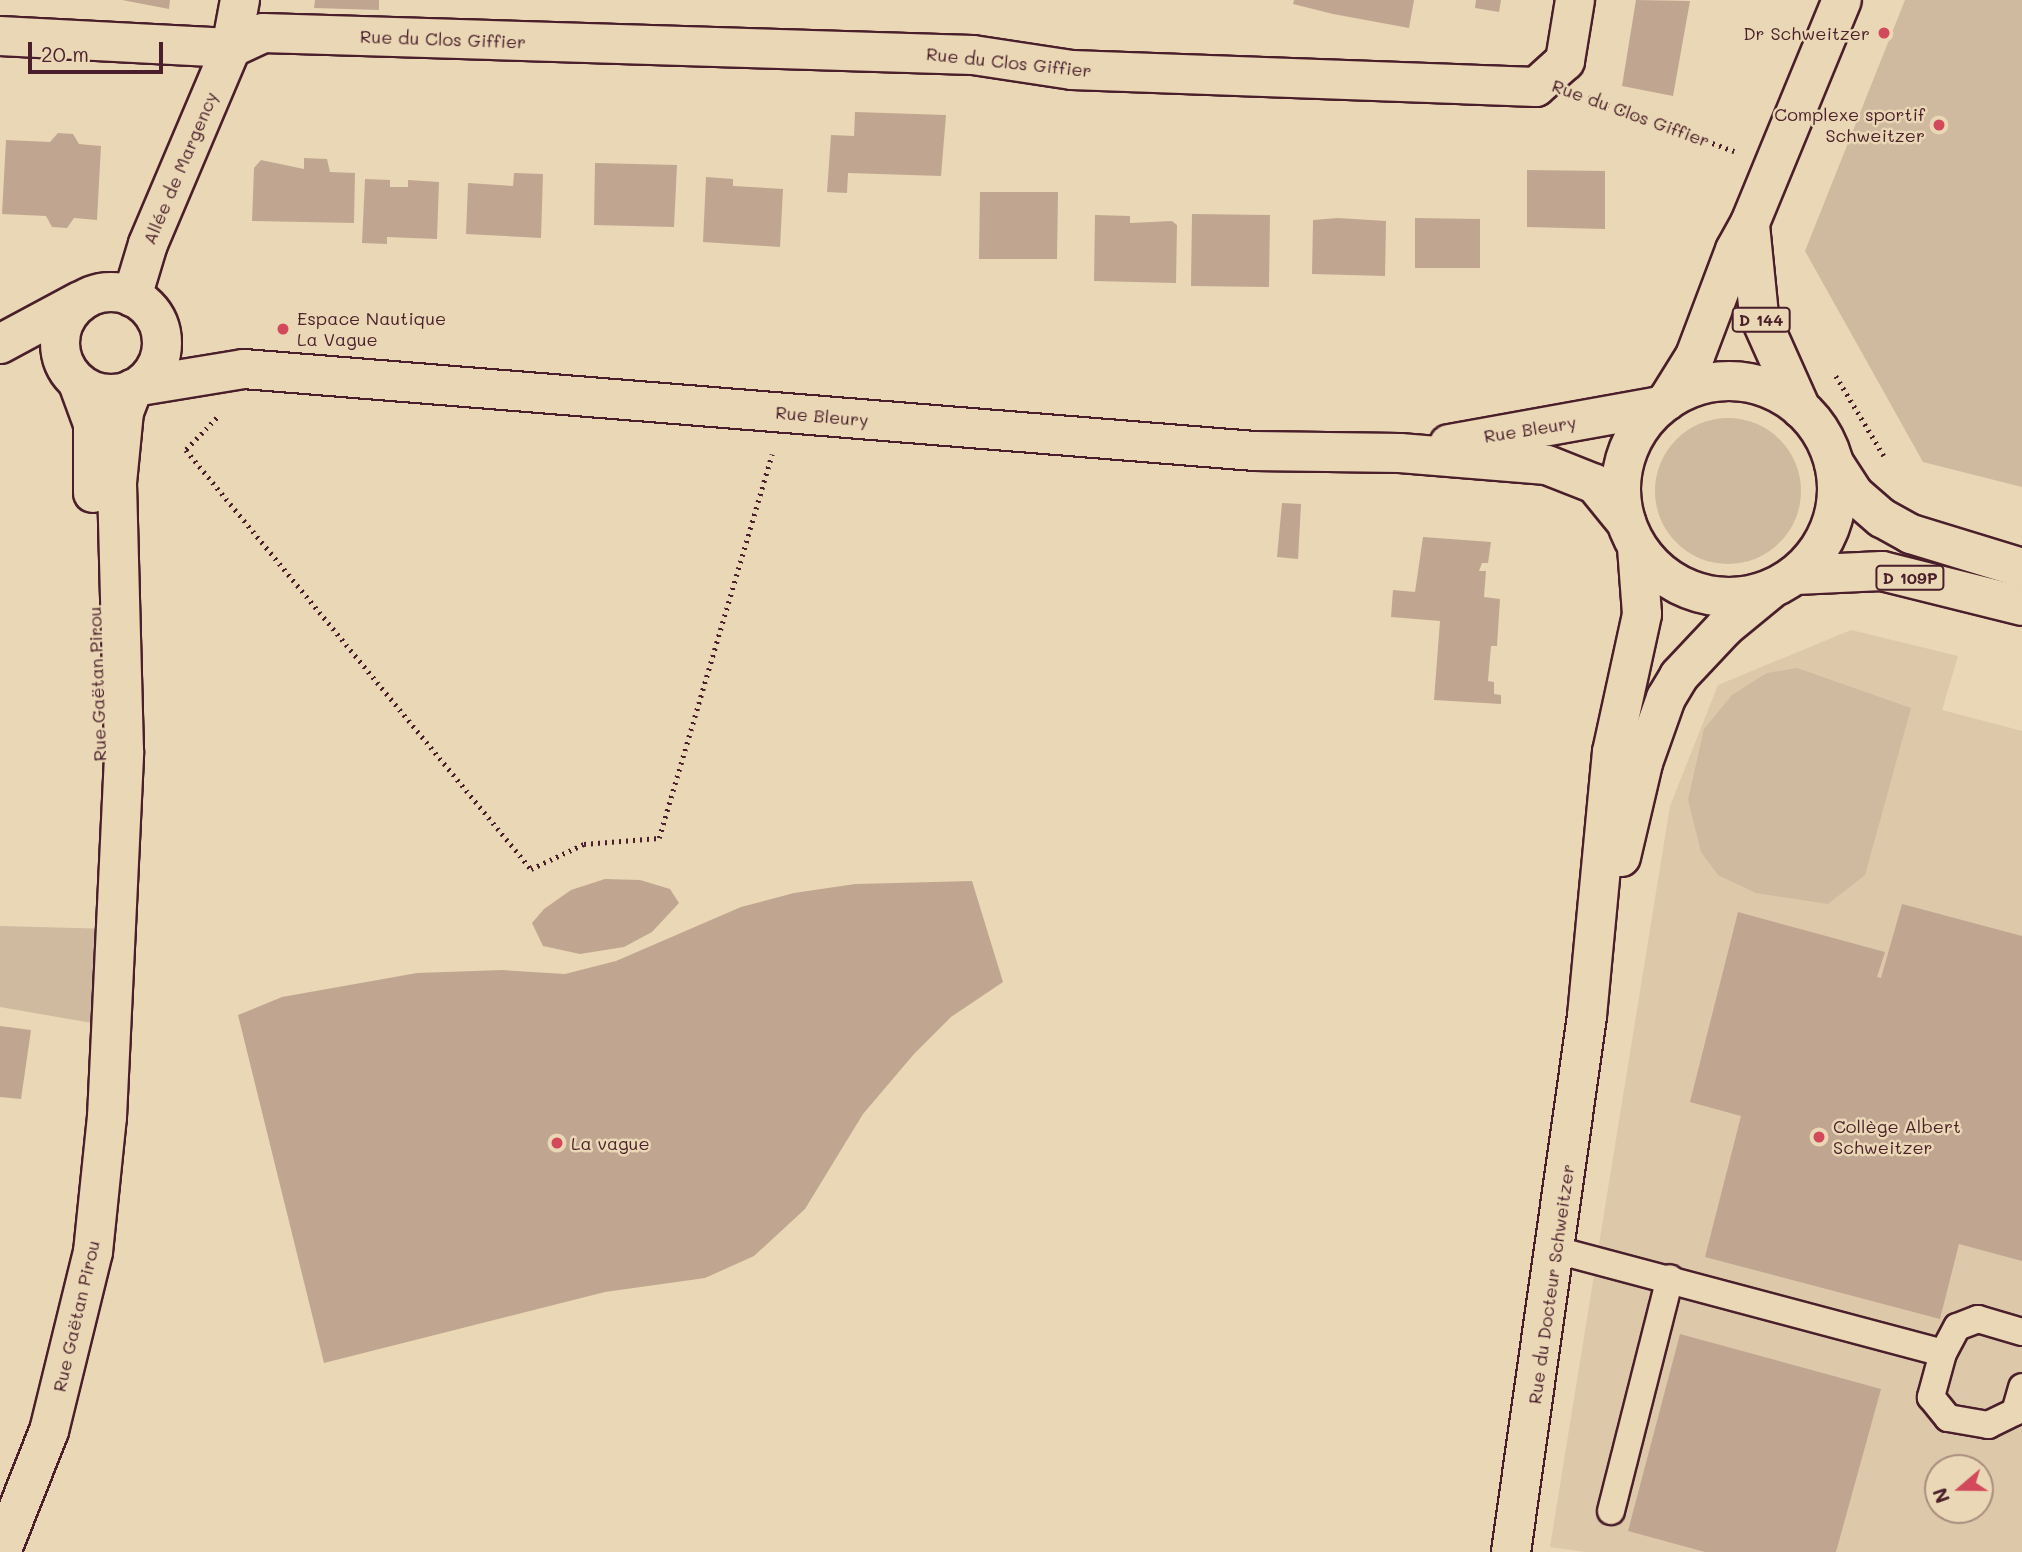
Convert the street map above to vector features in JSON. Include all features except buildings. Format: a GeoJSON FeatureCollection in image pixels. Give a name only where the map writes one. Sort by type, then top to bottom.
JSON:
{"type":"FeatureCollection","features":[{"type":"Feature","properties":{"kind":"street","name":"Allée de Margency"},"geometry":{"type":"LineString","coordinates":[[145,309],[148,244],[231,48],[240,0]]}},
{"type":"Feature","properties":{"kind":"street"},"geometry":{"type":"LineString","coordinates":[[1546,80],[1565,61],[1575,0]]}},
{"type":"Feature","properties":{"kind":"street","name":"Rue du Docteur Schweitzer"},"geometry":{"type":"LineString","coordinates":[[1511,1552],[1556,1250],[1587,1016],[1612,751],[1642,614],[1623,468],[1632,441],[1664,403],[1695,356],[1735,250],[1750,223],[1842,0]]}},
{"type":"Feature","properties":{"kind":"street","name":"Rue du Clos Giffier"},"geometry":{"type":"LineString","coordinates":[[231,48],[263,33],[973,55],[1072,70],[1326,81],[1536,87],[1546,80]]}},
{"type":"Feature","properties":{"kind":"street"},"geometry":{"type":"LineString","coordinates":[[0,36],[231,48]]}},
{"type":"Feature","properties":{"kind":"street","name":"Rue du Docteur Schweitzer"},"geometry":{"type":"LineString","coordinates":[[1587,1016],[1653,727],[1679,676],[1725,627],[1814,557],[1835,513],[1834,463],[1822,433],[1801,409],[1759,315],[1750,223]]}},
{"type":"Feature","properties":{"kind":"street"},"geometry":{"type":"LineString","coordinates":[[0,344],[85,299],[117,292],[145,309],[162,346],[159,361],[136,387],[110,395],[73,377],[0,354]]}},
{"type":"Feature","properties":{"kind":"street"},"geometry":{"type":"LineString","coordinates":[[73,377],[60,338],[68,316],[85,299]]}},
{"type":"Feature","properties":{"kind":"street","name":"Rue Bleury"},"geometry":{"type":"LineString","coordinates":[[145,309],[192,347],[244,369]]}},
{"type":"Feature","properties":{"kind":"street","name":"Rue Bleury"},"geometry":{"type":"LineString","coordinates":[[136,387],[244,369],[1254,451],[1400,453],[1565,469],[1605,492],[1632,535]]}},
{"type":"Feature","properties":{"kind":"street","name":"Rue Gaëtan Pirou"},"geometry":{"type":"LineString","coordinates":[[73,377],[93,424],[98,750],[114,988]]}},
{"type":"Feature","properties":{"kind":"street","name":"Rue du Docteur Schweitzer"},"geometry":{"type":"LineString","coordinates":[[1664,403],[1712,382],[1736,381],[1760,385],[1801,409]]}},
{"type":"Feature","properties":{"kind":"street","name":"Rue Gaëtan Pirou"},"geometry":{"type":"LineString","coordinates":[[1,1552],[49,1431],[93,1252],[107,1117],[124,751],[117,483],[124,412],[136,387]]}},
{"type":"Feature","properties":{"kind":"street","name":"Rue Bleury"},"geometry":{"type":"LineString","coordinates":[[1400,453],[1664,403]]}},
{"type":"Feature","properties":{"kind":"street","name":"D 109P"},"geometry":{"type":"LineString","coordinates":[[1834,463],[1854,494],[1882,518],[1912,534],[2022,568]]}},
{"type":"Feature","properties":{"kind":"street"},"geometry":{"type":"LineString","coordinates":[[1632,535],[1655,568],[1679,586],[1709,596],[1740,597],[1783,582]]}},
{"type":"Feature","properties":{"kind":"street","name":"D 109P"},"geometry":{"type":"LineString","coordinates":[[1783,582],[1882,571],[2022,606]]}},
{"type":"Feature","properties":{"kind":"lane"},"geometry":{"type":"LineString","coordinates":[[1556,1250],[1670,1278],[1943,1353]]}},
{"type":"Feature","properties":{"kind":"lane"},"geometry":{"type":"LineString","coordinates":[[1611,1511],[1670,1278]]}},
{"type":"Feature","properties":{"kind":"lane"},"geometry":{"type":"LineString","coordinates":[[2022,1332],[1978,1319],[1965,1322],[1943,1353],[1931,1396],[1948,1418],[1987,1425],[2007,1418],[2014,1412],[2022,1387]]}},
{"type":"Feature","properties":{"kind":"path","name":"Rue du Clos Giffier"},"geometry":{"type":"LineString","coordinates":[[1546,80],[1724,148],[1775,161]]}},
{"type":"Feature","properties":{"kind":"path"},"geometry":{"type":"LineString","coordinates":[[1835,373],[1890,467]]}},
{"type":"Feature","properties":{"kind":"path"},"geometry":{"type":"LineString","coordinates":[[186,450],[531,869],[584,844],[659,838],[782,412]]}},
{"type":"Feature","properties":{"kind":"shaded area","name":"Complexe sportif Schweitzer"},"geometry":{"type":"Polygon","coordinates":[[[1905,0],[2022,0],[2022,487],[1923,462],[1805,251],[1905,0]]]}},
{"type":"Feature","properties":{"kind":"shaded area"},"geometry":{"type":"Polygon","coordinates":[[[1728,418],[1756,424],[1780,439],[1795,463],[1801,491],[1795,519],[1780,543],[1756,558],[1728,564],[1700,558],[1676,543],[1661,519],[1655,491],[1661,463],[1676,439],[1700,424],[1728,418]]]}},
{"type":"Feature","properties":{"kind":"shaded area","name":"Collège Albert Schweitzer"},"geometry":{"type":"Polygon","coordinates":[[[1851,630],[1958,656],[1942,710],[2022,731],[2022,1552],[1586,1552],[1550,1547],[1670,806],[1718,685],[1851,630]]]}},
{"type":"Feature","properties":{"kind":"shaded area"},"geometry":{"type":"Polygon","coordinates":[[[1797,668],[1911,708],[1865,875],[1828,904],[1756,893],[1718,875],[1701,852],[1688,800],[1704,729],[1732,695],[1767,673],[1797,668]]]}},
{"type":"Feature","properties":{"kind":"shaded area"},"geometry":{"type":"Polygon","coordinates":[[[0,926],[112,929],[121,1028],[0,1007],[0,926]]]}},
{"type":"Feature","properties":{"kind":"place","name":"Dr Schweitzer"},"geometry":{"type":"Point","coordinates":[1884,33]}},
{"type":"Feature","properties":{"kind":"place","name":"Complexe sportif Schweitzer"},"geometry":{"type":"Point","coordinates":[1939,125]}},
{"type":"Feature","properties":{"kind":"place","name":"Espace Nautique La Vague"},"geometry":{"type":"Point","coordinates":[283,329]}},
{"type":"Feature","properties":{"kind":"place","name":"Collège Albert Schweitzer"},"geometry":{"type":"Point","coordinates":[1819,1137]}},
{"type":"Feature","properties":{"kind":"place","name":"La vague"},"geometry":{"type":"Point","coordinates":[557,1143]}}]}
